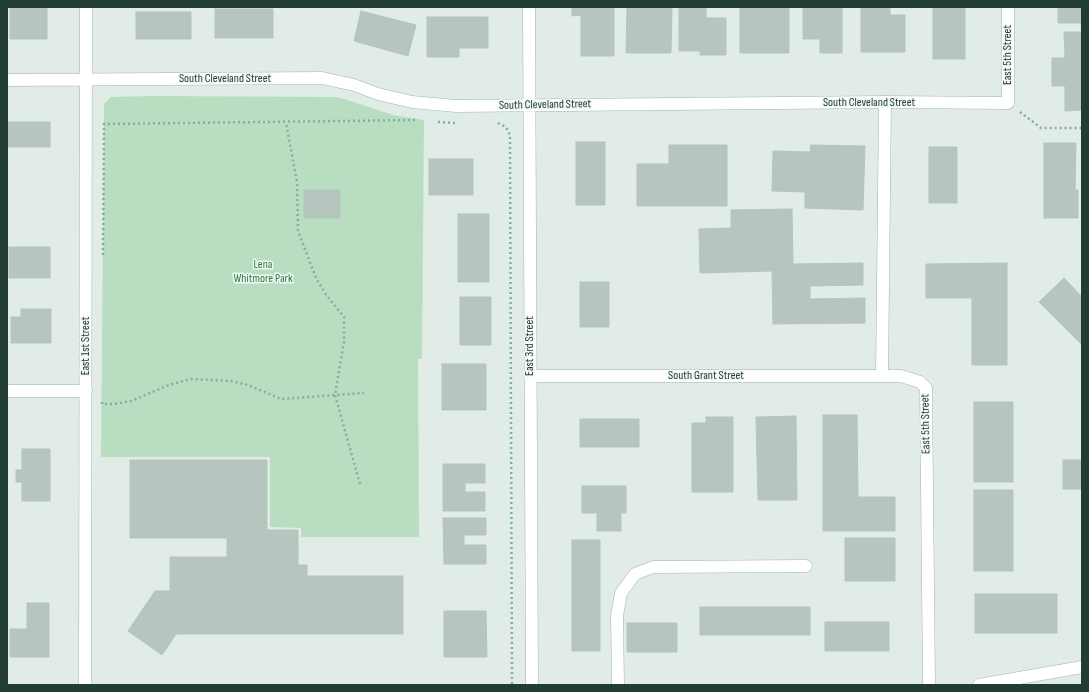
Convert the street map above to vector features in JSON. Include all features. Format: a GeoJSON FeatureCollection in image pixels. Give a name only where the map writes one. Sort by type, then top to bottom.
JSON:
{"type":"FeatureCollection","features":[{"type":"Feature","properties":{"kind":"street","name":"East 1st Street"},"geometry":{"type":"LineString","coordinates":[[85,685],[86,7]]}},
{"type":"Feature","properties":{"kind":"street","name":"East 3rd Street"},"geometry":{"type":"LineString","coordinates":[[529,7],[528,104],[532,685]]}},
{"type":"Feature","properties":{"kind":"street","name":"East 5th Street"},"geometry":{"type":"LineString","coordinates":[[1008,7],[1008,103]]}},
{"type":"Feature","properties":{"kind":"street","name":"South Cleveland Street"},"geometry":{"type":"LineString","coordinates":[[7,80],[322,78],[354,85],[378,94],[412,102],[456,106],[528,104],[885,102],[1008,103]]}},
{"type":"Feature","properties":{"kind":"street"},"geometry":{"type":"LineString","coordinates":[[882,376],[885,102]]}},
{"type":"Feature","properties":{"kind":"street","name":"South Grant Street"},"geometry":{"type":"LineString","coordinates":[[530,376],[882,376]]}},
{"type":"Feature","properties":{"kind":"street","name":"East 5th Street"},"geometry":{"type":"LineString","coordinates":[[882,376],[900,376],[920,382],[926,388],[929,685]]}},
{"type":"Feature","properties":{"kind":"street"},"geometry":{"type":"LineString","coordinates":[[7,391],[86,391]]}},
{"type":"Feature","properties":{"kind":"street"},"geometry":{"type":"LineString","coordinates":[[618,685],[617,616],[621,593],[635,574],[653,567],[806,566]]}},
{"type":"Feature","properties":{"kind":"street"},"geometry":{"type":"LineString","coordinates":[[979,685],[1082,667]]}},
{"type":"Feature","properties":{"kind":"path"},"geometry":{"type":"LineString","coordinates":[[1008,103],[1041,128],[1082,128]]}},
{"type":"Feature","properties":{"kind":"path"},"geometry":{"type":"LineString","coordinates":[[103,260],[104,124],[286,123],[424,120]]}},
{"type":"Feature","properties":{"kind":"path"},"geometry":{"type":"LineString","coordinates":[[432,121],[463,123]]}},
{"type":"Feature","properties":{"kind":"path"},"geometry":{"type":"LineString","coordinates":[[493,122],[501,123],[506,127],[510,135],[512,685]]}},
{"type":"Feature","properties":{"kind":"path"},"geometry":{"type":"LineString","coordinates":[[286,123],[297,182],[298,231],[316,278],[326,296],[344,317],[344,342],[335,395],[360,484]]}},
{"type":"Feature","properties":{"kind":"path"},"geometry":{"type":"LineString","coordinates":[[102,396],[102,404],[114,404],[131,401],[169,385],[191,379],[232,381],[248,385],[281,399],[364,394]]}},
{"type":"Feature","properties":{"kind":"green space","name":"Lena Whitmore Park"},"geometry":{"type":"Polygon","coordinates":[[[111,97],[338,97],[393,115],[424,120],[422,359],[418,359],[419,537],[301,537],[301,528],[270,527],[270,457],[101,457],[104,104],[111,97]]]}},
{"type":"Feature","properties":{"kind":"building"},"geometry":{"type":"Polygon","coordinates":[[[10,7],[47,7],[47,39],[10,39],[10,7]]]}},
{"type":"Feature","properties":{"kind":"building"},"geometry":{"type":"Polygon","coordinates":[[[572,7],[614,7],[614,56],[581,56],[581,15],[572,16],[572,7]]]}},
{"type":"Feature","properties":{"kind":"building"},"geometry":{"type":"Polygon","coordinates":[[[627,7],[672,7],[671,53],[626,53],[627,7]]]}},
{"type":"Feature","properties":{"kind":"building"},"geometry":{"type":"Polygon","coordinates":[[[679,7],[706,7],[706,18],[726,18],[726,55],[700,55],[700,51],[679,51],[679,7]]]}},
{"type":"Feature","properties":{"kind":"building"},"geometry":{"type":"Polygon","coordinates":[[[740,7],[789,7],[789,53],[740,53],[740,7]]]}},
{"type":"Feature","properties":{"kind":"building"},"geometry":{"type":"Polygon","coordinates":[[[803,7],[842,7],[842,53],[820,53],[820,39],[803,39],[803,7]]]}},
{"type":"Feature","properties":{"kind":"building"},"geometry":{"type":"Polygon","coordinates":[[[861,7],[890,7],[890,15],[905,15],[905,52],[861,52],[861,7]]]}},
{"type":"Feature","properties":{"kind":"building"},"geometry":{"type":"Polygon","coordinates":[[[1058,7],[1082,7],[1082,23],[1058,23],[1058,7]]]}},
{"type":"Feature","properties":{"kind":"building"},"geometry":{"type":"Polygon","coordinates":[[[933,8],[965,8],[965,59],[933,59],[933,8]]]}},
{"type":"Feature","properties":{"kind":"building"},"geometry":{"type":"Polygon","coordinates":[[[215,9],[273,9],[273,38],[215,38],[215,9]]]}},
{"type":"Feature","properties":{"kind":"building"},"geometry":{"type":"Polygon","coordinates":[[[361,11],[416,25],[408,56],[354,41],[361,11]]]}},
{"type":"Feature","properties":{"kind":"building"},"geometry":{"type":"Polygon","coordinates":[[[136,12],[191,12],[191,39],[136,39],[136,12]]]}},
{"type":"Feature","properties":{"kind":"building"},"geometry":{"type":"Polygon","coordinates":[[[427,17],[488,17],[488,48],[459,48],[459,57],[427,57],[427,17]]]}},
{"type":"Feature","properties":{"kind":"building"},"geometry":{"type":"Polygon","coordinates":[[[1064,32],[1082,32],[1082,110],[1065,111],[1065,86],[1052,86],[1052,58],[1065,58],[1064,32]]]}},
{"type":"Feature","properties":{"kind":"building"},"geometry":{"type":"Polygon","coordinates":[[[7,122],[50,122],[50,147],[7,147],[7,122]]]}},
{"type":"Feature","properties":{"kind":"building"},"geometry":{"type":"Polygon","coordinates":[[[576,142],[605,142],[605,205],[576,205],[576,142]]]}},
{"type":"Feature","properties":{"kind":"building"},"geometry":{"type":"Polygon","coordinates":[[[1044,143],[1076,143],[1075,190],[1078,190],[1078,218],[1044,218],[1044,143]]]}},
{"type":"Feature","properties":{"kind":"building"},"geometry":{"type":"Polygon","coordinates":[[[669,145],[727,145],[727,206],[637,206],[637,164],[669,164],[669,145]]]}},
{"type":"Feature","properties":{"kind":"building"},"geometry":{"type":"Polygon","coordinates":[[[811,145],[865,146],[863,210],[805,208],[805,192],[772,191],[773,151],[810,152],[811,145]]]}},
{"type":"Feature","properties":{"kind":"building"},"geometry":{"type":"Polygon","coordinates":[[[929,147],[957,147],[957,203],[929,203],[929,147]]]}},
{"type":"Feature","properties":{"kind":"building"},"geometry":{"type":"Polygon","coordinates":[[[429,159],[473,159],[473,195],[429,195],[429,159]]]}},
{"type":"Feature","properties":{"kind":"building"},"geometry":{"type":"Polygon","coordinates":[[[304,190],[340,190],[340,218],[304,218],[304,190]]]}},
{"type":"Feature","properties":{"kind":"building"},"geometry":{"type":"Polygon","coordinates":[[[792,209],[793,264],[863,263],[863,285],[810,286],[810,299],[865,298],[865,323],[773,324],[772,271],[700,273],[699,229],[731,228],[731,210],[792,209]]]}},
{"type":"Feature","properties":{"kind":"building"},"geometry":{"type":"Polygon","coordinates":[[[458,214],[489,214],[489,282],[458,282],[458,214]]]}},
{"type":"Feature","properties":{"kind":"building"},"geometry":{"type":"Polygon","coordinates":[[[9,247],[50,247],[50,278],[9,278],[9,247]]]}},
{"type":"Feature","properties":{"kind":"building"},"geometry":{"type":"Polygon","coordinates":[[[1007,263],[1007,365],[972,365],[972,298],[926,298],[926,264],[1007,263]]]}},
{"type":"Feature","properties":{"kind":"building"},"geometry":{"type":"Polygon","coordinates":[[[1064,278],[1082,297],[1081,344],[1039,302],[1064,278]]]}},
{"type":"Feature","properties":{"kind":"building"},"geometry":{"type":"Polygon","coordinates":[[[580,282],[609,282],[609,327],[580,327],[580,282]]]}},
{"type":"Feature","properties":{"kind":"building"},"geometry":{"type":"Polygon","coordinates":[[[460,297],[491,297],[491,345],[460,345],[460,297]]]}},
{"type":"Feature","properties":{"kind":"building"},"geometry":{"type":"Polygon","coordinates":[[[21,309],[51,309],[51,343],[11,343],[11,317],[21,317],[21,309]]]}},
{"type":"Feature","properties":{"kind":"building"},"geometry":{"type":"Polygon","coordinates":[[[442,364],[486,364],[486,410],[442,410],[442,364]]]}},
{"type":"Feature","properties":{"kind":"building"},"geometry":{"type":"Polygon","coordinates":[[[974,402],[1013,402],[1013,482],[974,482],[974,402]]]}},
{"type":"Feature","properties":{"kind":"building"},"geometry":{"type":"Polygon","coordinates":[[[823,415],[857,415],[858,497],[895,497],[895,531],[823,531],[823,415]]]}},
{"type":"Feature","properties":{"kind":"building"},"geometry":{"type":"Polygon","coordinates":[[[796,416],[797,500],[758,500],[756,417],[796,416]]]}},
{"type":"Feature","properties":{"kind":"building"},"geometry":{"type":"Polygon","coordinates":[[[706,417],[733,417],[733,492],[692,492],[692,423],[706,423],[706,417]]]}},
{"type":"Feature","properties":{"kind":"building"},"geometry":{"type":"Polygon","coordinates":[[[580,419],[639,419],[639,447],[580,447],[580,419]]]}},
{"type":"Feature","properties":{"kind":"building"},"geometry":{"type":"Polygon","coordinates":[[[22,449],[50,449],[50,501],[22,501],[22,482],[16,482],[16,470],[22,470],[22,449]]]}},
{"type":"Feature","properties":{"kind":"building"},"geometry":{"type":"Polygon","coordinates":[[[130,460],[267,460],[267,530],[298,530],[298,565],[307,565],[307,576],[403,576],[403,634],[176,634],[162,655],[128,631],[155,591],[170,591],[170,557],[227,557],[227,538],[130,538],[130,460]]]}},
{"type":"Feature","properties":{"kind":"building"},"geometry":{"type":"Polygon","coordinates":[[[1063,460],[1082,460],[1082,489],[1063,489],[1063,460]]]}},
{"type":"Feature","properties":{"kind":"building"},"geometry":{"type":"Polygon","coordinates":[[[443,464],[485,464],[485,483],[465,483],[465,492],[485,492],[485,511],[443,511],[443,464]]]}},
{"type":"Feature","properties":{"kind":"building"},"geometry":{"type":"Polygon","coordinates":[[[582,486],[626,486],[626,513],[621,513],[621,531],[597,531],[597,513],[582,513],[582,486]]]}},
{"type":"Feature","properties":{"kind":"building"},"geometry":{"type":"Polygon","coordinates":[[[974,490],[1013,490],[1013,571],[974,571],[974,490]]]}},
{"type":"Feature","properties":{"kind":"building"},"geometry":{"type":"Polygon","coordinates":[[[443,518],[486,518],[486,535],[464,535],[464,545],[486,545],[486,564],[444,564],[443,518]]]}},
{"type":"Feature","properties":{"kind":"building"},"geometry":{"type":"Polygon","coordinates":[[[845,538],[895,538],[895,581],[845,581],[845,538]]]}},
{"type":"Feature","properties":{"kind":"building"},"geometry":{"type":"Polygon","coordinates":[[[572,540],[600,540],[600,651],[572,651],[572,540]]]}},
{"type":"Feature","properties":{"kind":"building"},"geometry":{"type":"Polygon","coordinates":[[[975,594],[1057,594],[1057,633],[975,633],[975,594]]]}},
{"type":"Feature","properties":{"kind":"building"},"geometry":{"type":"Polygon","coordinates":[[[27,603],[49,603],[49,657],[10,657],[10,629],[27,629],[27,603]]]}},
{"type":"Feature","properties":{"kind":"building"},"geometry":{"type":"Polygon","coordinates":[[[700,607],[810,607],[810,635],[700,635],[700,607]]]}},
{"type":"Feature","properties":{"kind":"building"},"geometry":{"type":"Polygon","coordinates":[[[444,611],[486,611],[487,657],[444,657],[444,611]]]}},
{"type":"Feature","properties":{"kind":"building"},"geometry":{"type":"Polygon","coordinates":[[[825,622],[889,622],[889,651],[825,651],[825,622]]]}},
{"type":"Feature","properties":{"kind":"building"},"geometry":{"type":"Polygon","coordinates":[[[627,623],[677,623],[677,652],[627,652],[627,623]]]}}]}
